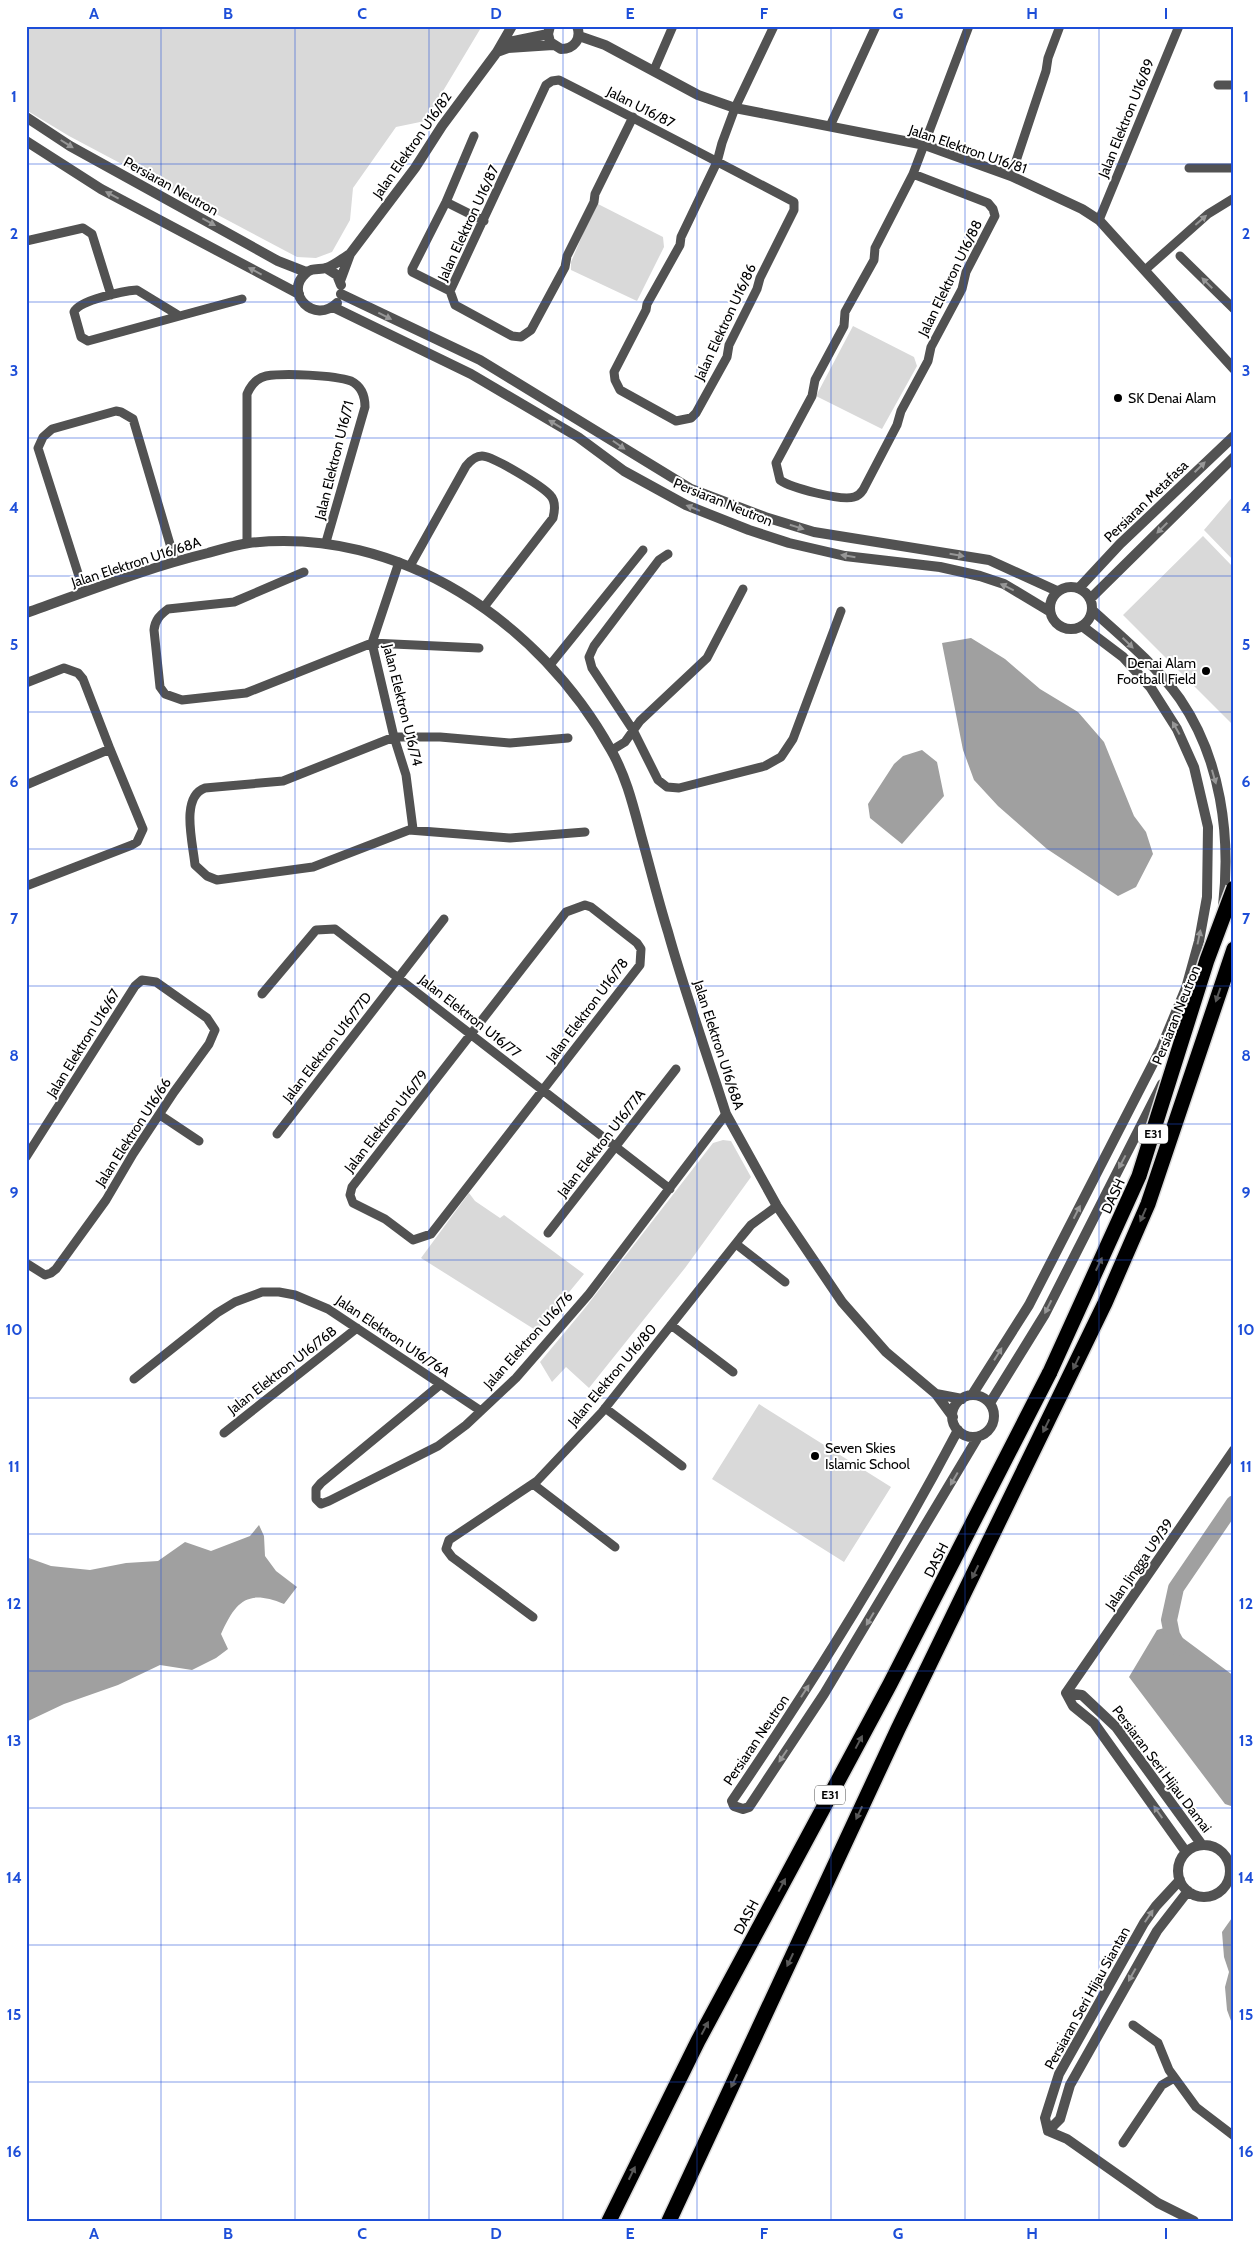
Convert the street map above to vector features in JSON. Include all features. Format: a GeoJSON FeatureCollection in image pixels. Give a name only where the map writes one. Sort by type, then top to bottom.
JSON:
{"type":"FeatureCollection","features":[{"type":"Feature","properties":{"kind":"highway","name":"DASH"},"geometry":{"type":"LineString","coordinates":[[609,2221],[698,2041],[890,1684],[1050,1372],[1140,1176],[1207,960],[1234,888]]}},
{"type":"Feature","properties":{"kind":"highway","name":"E31"},"geometry":{"type":"LineString","coordinates":[[669,2221],[898,1729],[1105,1303],[1148,1204],[1234,949]]}},
{"type":"Feature","properties":{"kind":"street","name":"Jalan Elektron U16/82"},"geometry":{"type":"LineString","coordinates":[[350,254],[415,168],[442,126],[497,52],[512,26]]}},
{"type":"Feature","properties":{"kind":"street"},"geometry":{"type":"LineString","coordinates":[[654,70],[673,26]]}},
{"type":"Feature","properties":{"kind":"street","name":"Jalan Elektron U16/86"},"geometry":{"type":"LineString","coordinates":[[717,162],[794,202],[794,210],[729,345],[727,357],[696,413],[691,418],[676,421],[620,390],[615,380],[614,372],[646,310],[647,304],[680,245],[681,237],[717,162],[735,108],[774,26]]}},
{"type":"Feature","properties":{"kind":"street"},"geometry":{"type":"LineString","coordinates":[[830,126],[876,26]]}},
{"type":"Feature","properties":{"kind":"street"},"geometry":{"type":"LineString","coordinates":[[913,174],[969,26]]}},
{"type":"Feature","properties":{"kind":"street"},"geometry":{"type":"LineString","coordinates":[[1011,176],[1060,26]]}},
{"type":"Feature","properties":{"kind":"street","name":"Jalan Elektron U16/89"},"geometry":{"type":"LineString","coordinates":[[1099,220],[1179,26]]}},
{"type":"Feature","properties":{"kind":"street"},"geometry":{"type":"LineString","coordinates":[[497,52],[508,42],[549,30],[553,45]]}},
{"type":"Feature","properties":{"kind":"street"},"geometry":{"type":"LineString","coordinates":[[497,52],[508,48],[553,45],[566,49],[574,44],[578,31]]}},
{"type":"Feature","properties":{"kind":"street","name":"Jalan Elektron U16/81"},"geometry":{"type":"LineString","coordinates":[[578,31],[698,95],[735,108],[924,145],[1011,176],[1082,209],[1099,220],[1234,369]]}},
{"type":"Feature","properties":{"kind":"street","name":"Jalan U16/87"},"geometry":{"type":"LineString","coordinates":[[552,81],[559,80],[717,162]]}},
{"type":"Feature","properties":{"kind":"street","name":"Jalan Elektron U16/87"},"geometry":{"type":"LineString","coordinates":[[552,81],[546,85],[450,291],[455,305],[512,336],[521,336],[531,330],[565,267],[567,256],[594,202],[595,194],[633,117]]}},
{"type":"Feature","properties":{"kind":"street"},"geometry":{"type":"LineString","coordinates":[[1218,85],[1234,85]]}},
{"type":"Feature","properties":{"kind":"street","name":"Persiaran Neutron"},"geometry":{"type":"LineString","coordinates":[[26,117],[79,150],[278,261],[306,272]]}},
{"type":"Feature","properties":{"kind":"street"},"geometry":{"type":"LineString","coordinates":[[450,291],[412,271],[446,202],[474,136]]}},
{"type":"Feature","properties":{"kind":"street"},"geometry":{"type":"LineString","coordinates":[[26,141],[101,189],[298,294],[306,306],[312,310],[319,311],[333,307],[341,294],[340,281],[350,254]]}},
{"type":"Feature","properties":{"kind":"street"},"geometry":{"type":"LineString","coordinates":[[1189,168],[1234,168]]}},
{"type":"Feature","properties":{"kind":"street","name":"Jalan Elektron U16/88"},"geometry":{"type":"LineString","coordinates":[[913,174],[988,203],[993,209],[995,216],[966,272],[962,289],[931,347],[928,360],[901,411],[897,425],[864,490],[859,496],[852,498],[815,492],[786,484],[780,480],[776,463],[812,396],[815,380],[844,326],[845,312],[874,260],[875,248],[913,174]]}},
{"type":"Feature","properties":{"kind":"street"},"geometry":{"type":"LineString","coordinates":[[1145,270],[1208,214],[1234,198]]}},
{"type":"Feature","properties":{"kind":"street"},"geometry":{"type":"LineString","coordinates":[[446,202],[484,221]]}},
{"type":"Feature","properties":{"kind":"street"},"geometry":{"type":"LineString","coordinates":[[26,241],[83,228],[88,230],[92,234],[111,295]]}},
{"type":"Feature","properties":{"kind":"street"},"geometry":{"type":"LineString","coordinates":[[1180,256],[1181,237]]}},
{"type":"Feature","properties":{"kind":"street"},"geometry":{"type":"LineString","coordinates":[[298,294],[299,282],[306,272],[312,269],[326,268],[350,254]]}},
{"type":"Feature","properties":{"kind":"street"},"geometry":{"type":"LineString","coordinates":[[1162,254],[1180,256],[1234,309]]}},
{"type":"Feature","properties":{"kind":"street"},"geometry":{"type":"LineString","coordinates":[[326,268],[332,271],[340,281]]}},
{"type":"Feature","properties":{"kind":"street"},"geometry":{"type":"LineString","coordinates":[[178,315],[138,290],[111,295],[76,307],[74,312],[81,337],[88,341],[242,299]]}},
{"type":"Feature","properties":{"kind":"street","name":"Persiaran Neutron"},"geometry":{"type":"LineString","coordinates":[[341,294],[480,360],[691,489],[765,517],[814,532],[989,560],[1057,591]]}},
{"type":"Feature","properties":{"kind":"street","name":"Persiaran Neutron"},"geometry":{"type":"LineString","coordinates":[[333,307],[470,374],[578,437],[624,471],[686,505],[749,530],[789,543],[845,556],[940,567],[980,576],[1004,584],[1049,611]]}},
{"type":"Feature","properties":{"kind":"street","name":"Jalan Elektron U16/71"},"geometry":{"type":"LineString","coordinates":[[247,544],[247,394],[253,382],[265,376],[297,374],[351,381],[362,391],[365,400],[365,407],[326,542]]}},
{"type":"Feature","properties":{"kind":"street"},"geometry":{"type":"LineString","coordinates":[[84,592],[38,448],[43,437],[52,430],[116,412],[121,412],[133,419],[175,561]]}},
{"type":"Feature","properties":{"kind":"street","name":"Persiaran Metafasa"},"geometry":{"type":"LineString","coordinates":[[1079,588],[1120,544],[1234,436]]}},
{"type":"Feature","properties":{"kind":"street"},"geometry":{"type":"LineString","coordinates":[[410,566],[466,466],[471,461],[477,457],[488,457],[520,474],[550,495],[554,507],[553,518],[484,607]]}},
{"type":"Feature","properties":{"kind":"street"},"geometry":{"type":"LineString","coordinates":[[1090,599],[1234,457]]}},
{"type":"Feature","properties":{"kind":"street","name":"Jalan Elektron U16/68A"},"geometry":{"type":"LineString","coordinates":[[26,612],[175,561],[247,544],[274,541],[326,542],[352,547],[410,566],[484,607],[550,666],[579,699],[612,750],[628,786],[668,936],[726,1114],[777,1206],[842,1302],[886,1352],[936,1394],[952,1417]]}},
{"type":"Feature","properties":{"kind":"street"},"geometry":{"type":"LineString","coordinates":[[550,666],[643,550]]}},
{"type":"Feature","properties":{"kind":"street"},"geometry":{"type":"LineString","coordinates":[[668,554],[659,560],[594,646],[590,657],[592,668],[634,730],[655,775],[663,784],[672,788],[679,788],[766,766],[781,757],[793,739],[841,611]]}},
{"type":"Feature","properties":{"kind":"street","name":"Jalan Elektron U16/74"},"geometry":{"type":"LineString","coordinates":[[399,562],[372,643],[394,737],[406,775],[412,829]]}},
{"type":"Feature","properties":{"kind":"street"},"geometry":{"type":"LineString","coordinates":[[304,572],[234,602],[168,609],[155,623],[154,630],[160,687],[165,694],[182,700],[246,693],[372,643],[479,648]]}},
{"type":"Feature","properties":{"kind":"street"},"geometry":{"type":"LineString","coordinates":[[1068,586],[1079,588],[1090,599],[1092,610],[1087,621],[1082,626],[1068,629],[1056,623],[1049,611],[1050,604],[1057,591],[1068,586]]}},
{"type":"Feature","properties":{"kind":"street"},"geometry":{"type":"LineString","coordinates":[[612,750],[624,742],[640,721],[707,658],[743,589]]}},
{"type":"Feature","properties":{"kind":"street","name":"Persiaran Neutron"},"geometry":{"type":"LineString","coordinates":[[990,1403],[1045,1314],[1176,1057],[1201,998],[1219,938],[1225,885],[1226,833],[1222,806],[1208,756],[1180,698],[1141,655],[1092,610]]}},
{"type":"Feature","properties":{"kind":"street","name":"Persiaran Neutron"},"geometry":{"type":"LineString","coordinates":[[967,1397],[1029,1305],[1161,1048],[1186,988],[1199,941],[1207,897],[1208,827],[1194,767],[1177,729],[1151,688],[1123,657],[1082,626]]}},
{"type":"Feature","properties":{"kind":"street"},"geometry":{"type":"LineString","coordinates":[[26,684],[64,668],[72,669],[83,679],[110,749],[142,822],[143,829],[141,836],[132,846],[26,886]]}},
{"type":"Feature","properties":{"kind":"street"},"geometry":{"type":"LineString","coordinates":[[568,738],[510,743],[440,737],[394,737],[282,781],[200,790],[195,794],[190,805],[195,865],[207,876],[217,880],[313,867],[412,829],[510,838],[586,832]]}},
{"type":"Feature","properties":{"kind":"street"},"geometry":{"type":"LineString","coordinates":[[26,785],[110,749]]}},
{"type":"Feature","properties":{"kind":"street","name":"Jalan Elektron U16/78"},"geometry":{"type":"LineString","coordinates":[[471,1034],[566,912],[585,905],[591,907],[634,940],[640,949],[640,965],[543,1090]]}},
{"type":"Feature","properties":{"kind":"street","name":"Jalan Elektron U16/77D"},"geometry":{"type":"LineString","coordinates":[[277,1134],[444,919]]}},
{"type":"Feature","properties":{"kind":"street","name":"Jalan Elektron U16/77"},"geometry":{"type":"LineString","coordinates":[[262,994],[316,930],[335,929],[670,1189]]}},
{"type":"Feature","properties":{"kind":"street","name":"Jalan Elektron U16/67"},"geometry":{"type":"LineString","coordinates":[[26,1157],[135,986],[142,980],[149,979],[178,998]]}},
{"type":"Feature","properties":{"kind":"street","name":"Jalan Elektron U16/66"},"geometry":{"type":"LineString","coordinates":[[26,1263],[45,1275],[56,1269],[106,1200],[133,1154],[214,1036],[215,1030],[207,1018],[178,998]]}},
{"type":"Feature","properties":{"kind":"street","name":"Jalan Elektron U16/79"},"geometry":{"type":"LineString","coordinates":[[471,1034],[352,1187],[350,1195],[353,1203],[385,1219],[413,1240],[431,1234],[543,1090]]}},
{"type":"Feature","properties":{"kind":"street","name":"Jalan Elektron U16/77A"},"geometry":{"type":"LineString","coordinates":[[548,1233],[676,1069]]}},
{"type":"Feature","properties":{"kind":"street","name":"Jalan Elektron U16/76"},"geometry":{"type":"LineString","coordinates":[[441,1384],[321,1483],[316,1489],[316,1499],[321,1504],[329,1501],[438,1446],[481,1411],[531,1362],[589,1294],[726,1114]]}},
{"type":"Feature","properties":{"kind":"street"},"geometry":{"type":"LineString","coordinates":[[160,1115],[199,1141]]}},
{"type":"Feature","properties":{"kind":"street","name":"Jalan Elektron U16/80"},"geometry":{"type":"LineString","coordinates":[[533,1617],[452,1557],[446,1549],[448,1540],[533,1484],[605,1408],[751,1225],[777,1206]]}},
{"type":"Feature","properties":{"kind":"street"},"geometry":{"type":"LineString","coordinates":[[736,1244],[785,1282]]}},
{"type":"Feature","properties":{"kind":"street","name":"Jalan Elektron U16/76A"},"geometry":{"type":"LineString","coordinates":[[134,1379],[217,1313],[235,1302],[262,1292],[279,1292],[295,1295],[328,1308],[481,1411]]}},
{"type":"Feature","properties":{"kind":"street"},"geometry":{"type":"LineString","coordinates":[[671,1325],[733,1372]]}},
{"type":"Feature","properties":{"kind":"street","name":"Jalan Elektron U16/76B"},"geometry":{"type":"LineString","coordinates":[[224,1433],[357,1328]]}},
{"type":"Feature","properties":{"kind":"street"},"geometry":{"type":"LineString","coordinates":[[936,1394],[967,1397],[978,1396],[990,1403],[993,1409],[993,1423],[984,1434],[978,1437],[970,1437],[958,1430],[952,1417],[955,1406],[967,1397]]}},
{"type":"Feature","properties":{"kind":"street"},"geometry":{"type":"LineString","coordinates":[[605,1408],[682,1466]]}},
{"type":"Feature","properties":{"kind":"street","name":"Persiaran Neutron"},"geometry":{"type":"LineString","coordinates":[[958,1430],[846,1629],[732,1801],[734,1806],[743,1809],[749,1807],[824,1694],[978,1437]]}},
{"type":"Feature","properties":{"kind":"street","name":"Jalan Jingga U9/39"},"geometry":{"type":"LineString","coordinates":[[1066,1693],[1234,1450]]}},
{"type":"Feature","properties":{"kind":"street"},"geometry":{"type":"LineString","coordinates":[[533,1484],[615,1547]]}},
{"type":"Feature","properties":{"kind":"street","name":"Persiaran Seri Hijau Damai"},"geometry":{"type":"LineString","coordinates":[[1066,1693],[1082,1695],[1116,1727],[1202,1845]]}},
{"type":"Feature","properties":{"kind":"street","name":"Persiaran Seri Hijau Damai"},"geometry":{"type":"LineString","coordinates":[[1066,1693],[1073,1706],[1094,1724],[1186,1852]]}},
{"type":"Feature","properties":{"kind":"street"},"geometry":{"type":"LineString","coordinates":[[1202,1845],[1209,1845],[1222,1852],[1232,1866],[1229,1876],[1220,1891],[1204,1896],[1188,1891],[1180,1880],[1178,1868],[1186,1852],[1202,1845]]}},
{"type":"Feature","properties":{"kind":"street"},"geometry":{"type":"LineString","coordinates":[[1222,1852],[1234,1850]]}},
{"type":"Feature","properties":{"kind":"street","name":"Persiaran Seri Hijau Siantan"},"geometry":{"type":"LineString","coordinates":[[1048,2131],[1045,2118],[1059,2074],[1144,1923],[1156,1906],[1180,1880]]}},
{"type":"Feature","properties":{"kind":"street","name":"Persiaran Seri Hijau Siantan"},"geometry":{"type":"LineString","coordinates":[[1048,2131],[1060,2118],[1070,2085],[1157,1931],[1188,1891]]}},
{"type":"Feature","properties":{"kind":"street"},"geometry":{"type":"LineString","coordinates":[[1133,2025],[1158,2043],[1174,2078],[1196,2107],[1234,2136]]}},
{"type":"Feature","properties":{"kind":"street"},"geometry":{"type":"LineString","coordinates":[[1123,2142],[1162,2085],[1174,2078]]}},
{"type":"Feature","properties":{"kind":"street"},"geometry":{"type":"LineString","coordinates":[[1048,2131],[1067,2138],[1158,2203],[1194,2221]]}},
{"type":"Feature","properties":{"kind":"shaded area"},"geometry":{"type":"Polygon","coordinates":[[[26,26],[482,26],[425,121],[396,127],[353,188],[350,220],[332,252],[316,258],[297,257],[69,136],[26,110],[26,26]]]}},
{"type":"Feature","properties":{"kind":"shaded area"},"geometry":{"type":"Polygon","coordinates":[[[596,203],[663,237],[664,247],[637,301],[571,270],[571,262],[596,203]]]}},
{"type":"Feature","properties":{"kind":"shaded area"},"geometry":{"type":"Polygon","coordinates":[[[853,326],[914,357],[917,366],[882,429],[816,396],[853,326]]]}},
{"type":"Feature","properties":{"kind":"shaded area"},"geometry":{"type":"Polygon","coordinates":[[[1234,495],[1234,561],[1204,530],[1234,495]]]}},
{"type":"Feature","properties":{"kind":"shaded area","name":"Denai Alam Football Field"},"geometry":{"type":"Polygon","coordinates":[[[1203,536],[1234,568],[1234,726],[1123,615],[1203,536]]]}},
{"type":"Feature","properties":{"kind":"shaded area"},"geometry":{"type":"Polygon","coordinates":[[[971,638],[1005,659],[1040,689],[1078,712],[1104,742],[1134,816],[1146,832],[1153,854],[1136,887],[1118,896],[1047,849],[998,806],[974,780],[963,750],[942,643],[971,638]]]}},
{"type":"Feature","properties":{"kind":"shaded area"},"geometry":{"type":"Polygon","coordinates":[[[922,750],[937,762],[944,796],[902,844],[870,818],[868,804],[894,764],[903,756],[922,750]]]}},
{"type":"Feature","properties":{"kind":"shaded area"},"geometry":{"type":"Polygon","coordinates":[[[723,1140],[731,1141],[751,1177],[685,1268],[589,1388],[566,1367],[552,1382],[540,1362],[585,1308],[713,1143],[723,1140]]]}},
{"type":"Feature","properties":{"kind":"shaded area"},"geometry":{"type":"Polygon","coordinates":[[[469,1193],[475,1201],[500,1218],[504,1215],[584,1274],[537,1331],[421,1258],[469,1193]]]}},
{"type":"Feature","properties":{"kind":"shaded area"},"geometry":{"type":"Polygon","coordinates":[[[759,1404],[891,1487],[844,1562],[712,1479],[759,1404]]]}},
{"type":"Feature","properties":{"kind":"shaded area"},"geometry":{"type":"Polygon","coordinates":[[[259,1525],[264,1536],[265,1556],[276,1571],[297,1587],[284,1604],[261,1598],[252,1598],[244,1601],[232,1613],[221,1634],[228,1649],[216,1658],[192,1670],[160,1665],[118,1685],[64,1704],[26,1722],[26,1557],[51,1566],[90,1570],[126,1563],[158,1561],[185,1542],[211,1551],[250,1536],[259,1525]]]}},
{"type":"Feature","properties":{"kind":"shaded area"},"geometry":{"type":"Polygon","coordinates":[[[1168,1627],[1234,1676],[1234,1807],[1225,1804],[1129,1677],[1157,1630],[1168,1627]]]}},
{"type":"Feature","properties":{"kind":"shaded area"},"geometry":{"type":"Polygon","coordinates":[[[1234,1915],[1234,2029],[1227,2010],[1225,1987],[1229,1972],[1224,1957],[1222,1932],[1234,1915]]]}},
{"type":"Feature","properties":{"kind":"waterway"},"geometry":{"type":"LineString","coordinates":[[1179,1648],[1172,1635],[1169,1620],[1176,1588],[1234,1503]]}},
{"type":"Feature","properties":{"kind":"place","name":"SK Denai Alam"},"geometry":{"type":"Point","coordinates":[1118,398]}},
{"type":"Feature","properties":{"kind":"place","name":"Denai Alam Football Field"},"geometry":{"type":"Point","coordinates":[1206,671]}},
{"type":"Feature","properties":{"kind":"place","name":"Seven Skies Islamic School"},"geometry":{"type":"Point","coordinates":[815,1456]}}]}
